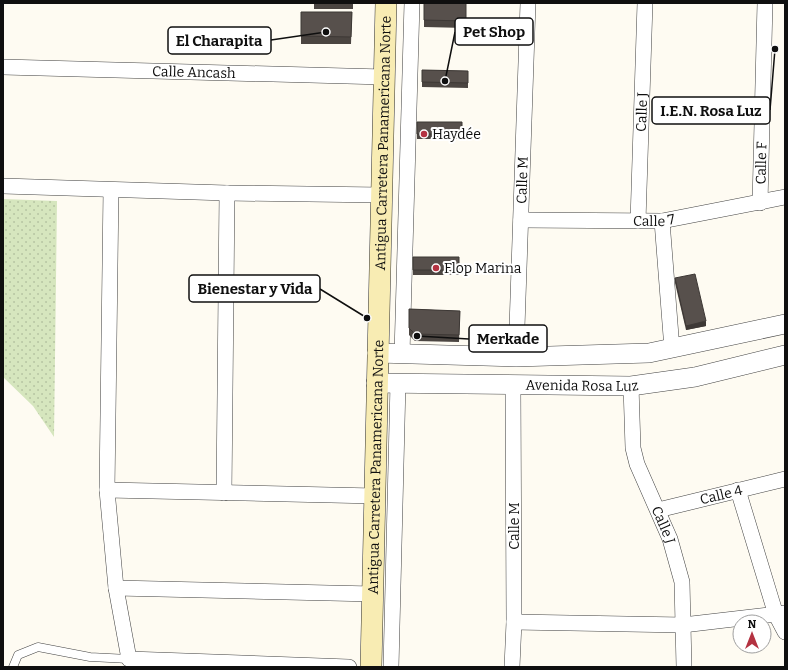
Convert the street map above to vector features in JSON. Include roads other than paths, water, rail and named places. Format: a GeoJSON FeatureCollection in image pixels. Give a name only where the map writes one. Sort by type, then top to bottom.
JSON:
{"type":"FeatureCollection","features":[{"type":"Feature","properties":{"kind":"main road","name":"Antigua Carretera Panamericana Norte"},"geometry":{"type":"LineString","coordinates":[[371,667],[376,383],[386,3]]}},
{"type":"Feature","properties":{"kind":"street","name":"Antigua Carretera Panamericana Norte"},"geometry":{"type":"LineString","coordinates":[[402,354],[412,3]]}},
{"type":"Feature","properties":{"kind":"street","name":"Calle M"},"geometry":{"type":"LineString","coordinates":[[516,357],[528,3]]}},
{"type":"Feature","properties":{"kind":"street","name":"Calle J"},"geometry":{"type":"LineString","coordinates":[[638,221],[645,3]]}},
{"type":"Feature","properties":{"kind":"street","name":"Calle F"},"geometry":{"type":"LineString","coordinates":[[760,203],[765,3]]}},
{"type":"Feature","properties":{"kind":"street","name":"Calle Ancash"},"geometry":{"type":"LineString","coordinates":[[3,67],[384,78]]}},
{"type":"Feature","properties":{"kind":"street"},"geometry":{"type":"LineString","coordinates":[[3,186],[227,193],[381,195]]}},
{"type":"Feature","properties":{"kind":"street"},"geometry":{"type":"LineString","coordinates":[[111,190],[107,490],[116,588],[129,659],[349,667]]}},
{"type":"Feature","properties":{"kind":"street"},"geometry":{"type":"LineString","coordinates":[[224,493],[227,193]]}},
{"type":"Feature","properties":{"kind":"street","name":"Calle 7"},"geometry":{"type":"LineString","coordinates":[[521,220],[662,221],[785,197]]}},
{"type":"Feature","properties":{"kind":"street"},"geometry":{"type":"LineString","coordinates":[[662,221],[672,350]]}},
{"type":"Feature","properties":{"kind":"street","name":"Avenida Rosa Luz"},"geometry":{"type":"LineString","coordinates":[[377,353],[516,357],[649,354],[785,324]]}},
{"type":"Feature","properties":{"kind":"street","name":"Avenida Rosa Luz"},"geometry":{"type":"LineString","coordinates":[[376,383],[631,386],[695,376],[785,355]]}},
{"type":"Feature","properties":{"kind":"street"},"geometry":{"type":"LineString","coordinates":[[391,667],[398,383]]}},
{"type":"Feature","properties":{"kind":"street","name":"Calle M"},"geometry":{"type":"LineString","coordinates":[[512,667],[514,622],[513,384]]}},
{"type":"Feature","properties":{"kind":"street","name":"Calle J"},"geometry":{"type":"LineString","coordinates":[[631,386],[633,448],[643,480],[670,539],[680,572],[684,592],[684,667]]}},
{"type":"Feature","properties":{"kind":"street","name":"Calle 4"},"geometry":{"type":"LineString","coordinates":[[658,510],[785,479]]}},
{"type":"Feature","properties":{"kind":"street"},"geometry":{"type":"LineString","coordinates":[[107,490],[375,496]]}},
{"type":"Feature","properties":{"kind":"street"},"geometry":{"type":"LineString","coordinates":[[738,490],[781,614],[785,632]]}},
{"type":"Feature","properties":{"kind":"street"},"geometry":{"type":"LineString","coordinates":[[116,588],[373,594]]}},
{"type":"Feature","properties":{"kind":"street"},"geometry":{"type":"LineString","coordinates":[[514,622],[683,625],[781,614]]}},
{"type":"Feature","properties":{"kind":"lane"},"geometry":{"type":"LineString","coordinates":[[12,667],[18,655],[38,647],[90,657],[129,659]]}},
{"type":"Feature","properties":{"kind":"place","name":"El Charapita"},"geometry":{"type":"Point","coordinates":[326,32]}},
{"type":"Feature","properties":{"kind":"place","name":"I.E.N. Rosa Luz"},"geometry":{"type":"Point","coordinates":[775,49]}},
{"type":"Feature","properties":{"kind":"place","name":"Pet Shop"},"geometry":{"type":"Point","coordinates":[445,81]}},
{"type":"Feature","properties":{"kind":"place","name":"Haydée"},"geometry":{"type":"Point","coordinates":[424,134]}},
{"type":"Feature","properties":{"kind":"place","name":"Flop Marina"},"geometry":{"type":"Point","coordinates":[436,268]}},
{"type":"Feature","properties":{"kind":"place","name":"Bienestar y Vida"},"geometry":{"type":"Point","coordinates":[367,318]}},
{"type":"Feature","properties":{"kind":"place","name":"Merkade"},"geometry":{"type":"Point","coordinates":[417,336]}}]}
